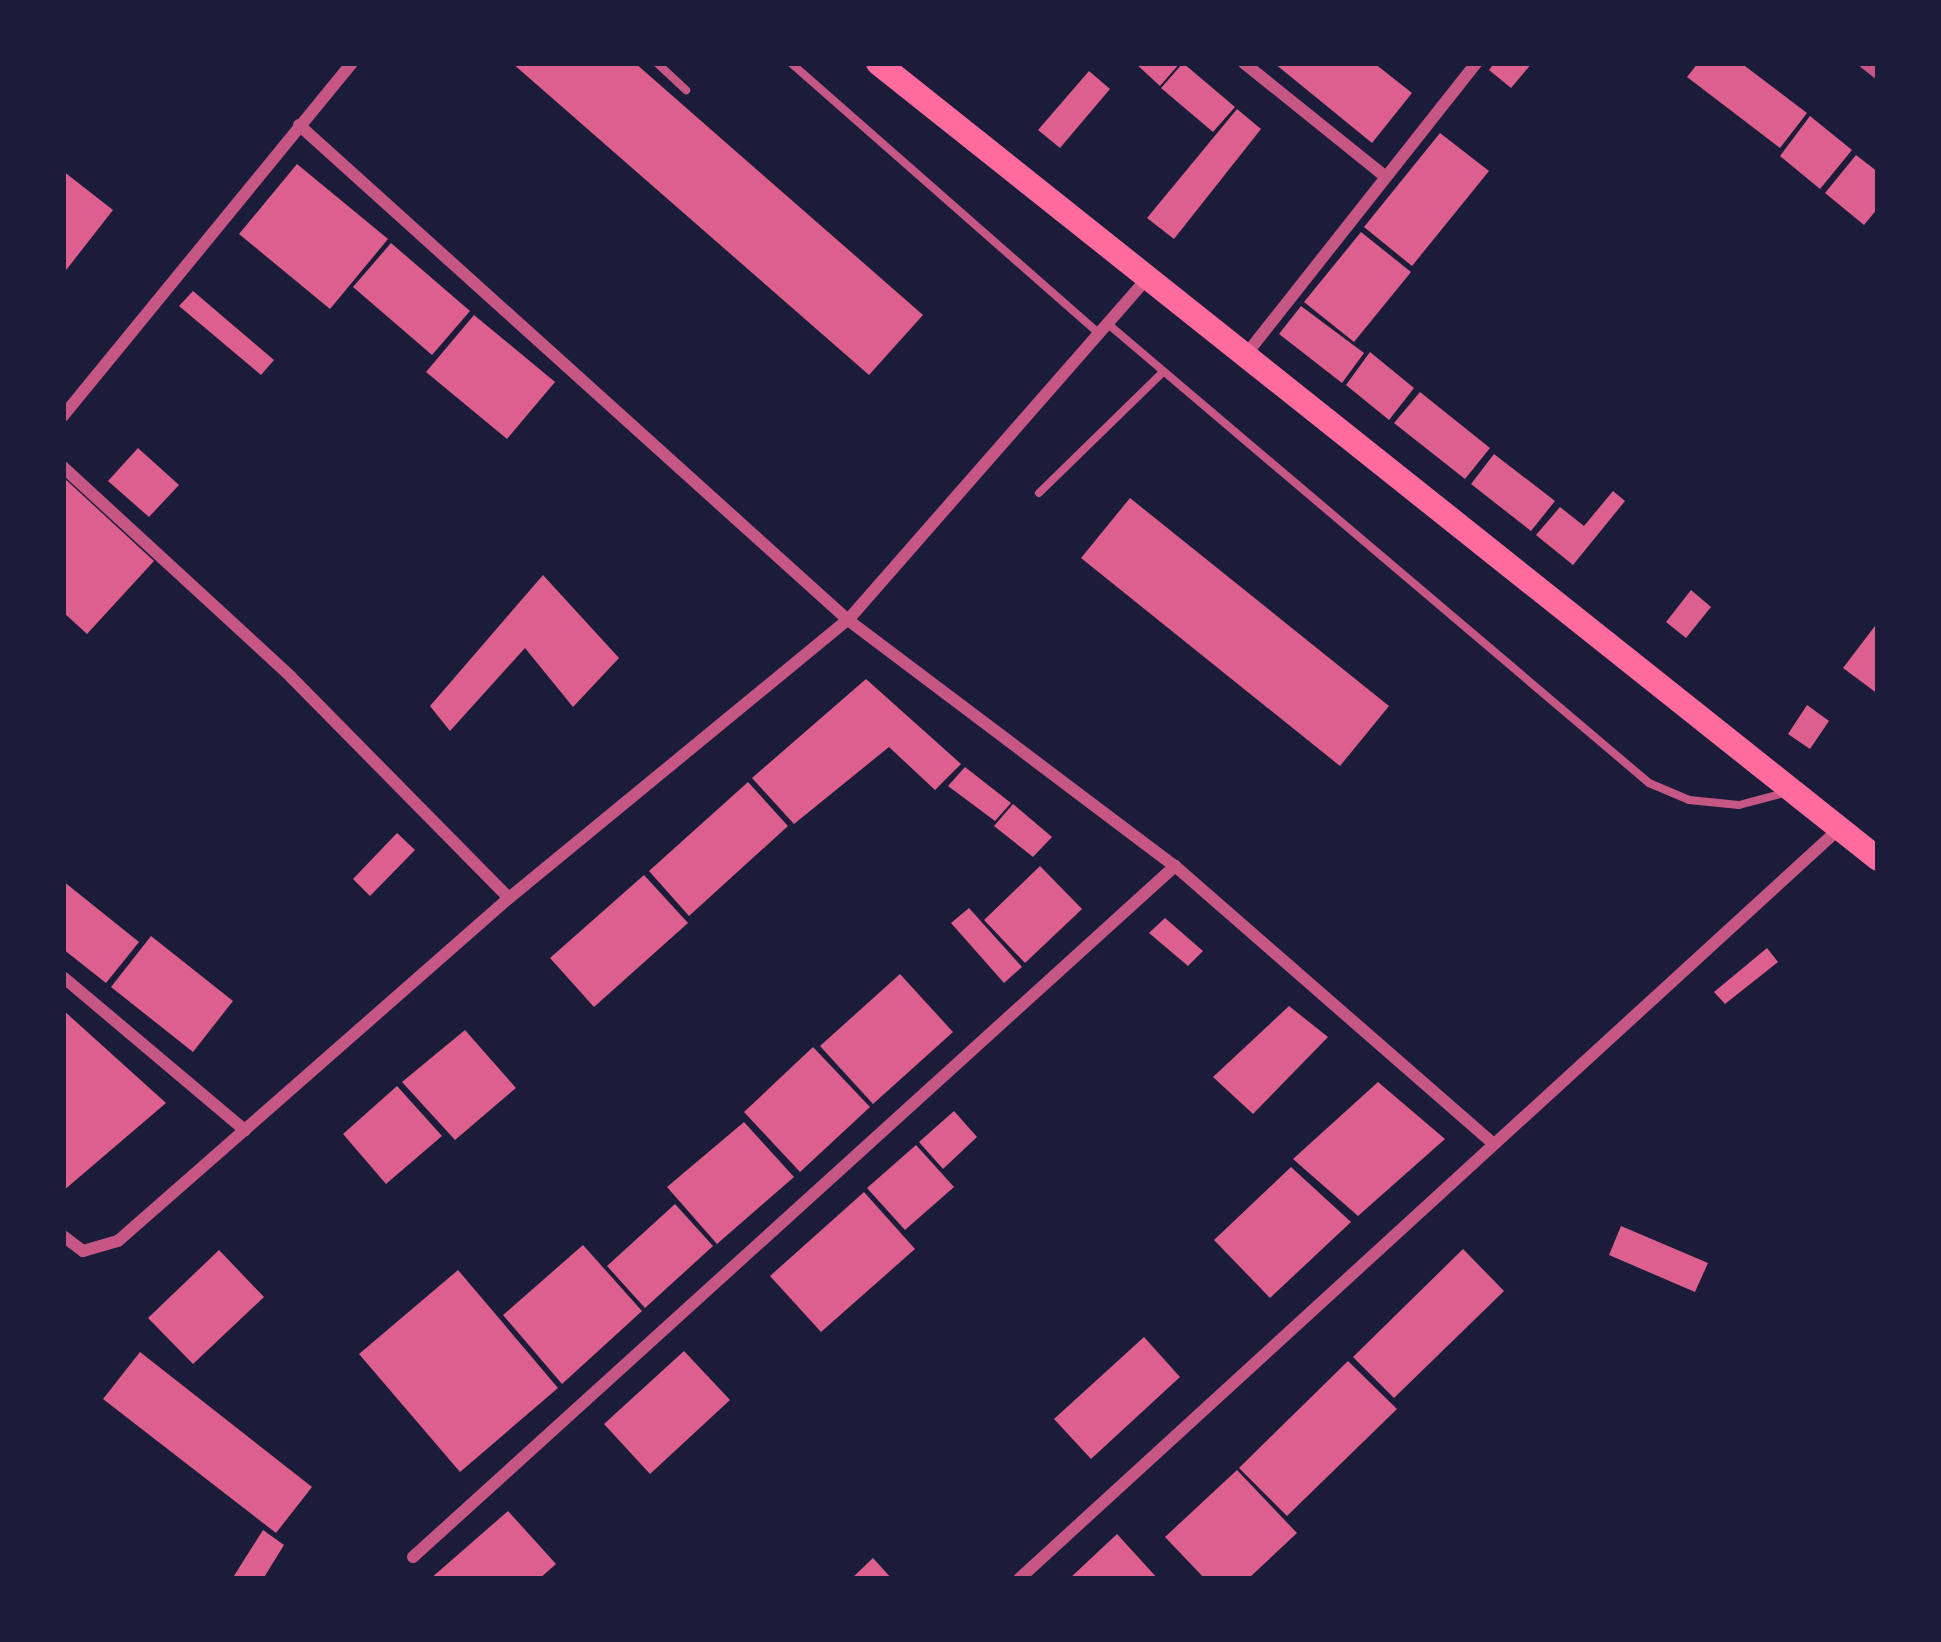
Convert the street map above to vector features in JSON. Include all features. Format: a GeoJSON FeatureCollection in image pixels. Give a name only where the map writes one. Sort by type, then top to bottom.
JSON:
{"type":"FeatureCollection","features":[{"type":"Feature","properties":{"kind":"main road"},"geometry":{"type":"LineString","coordinates":[[878,63],[1878,859]]}},
{"type":"Feature","properties":{"kind":"street"},"geometry":{"type":"LineString","coordinates":[[63,416],[352,63]]}},
{"type":"Feature","properties":{"kind":"street"},"geometry":{"type":"LineString","coordinates":[[1244,63],[1386,177]]}},
{"type":"Feature","properties":{"kind":"street"},"geometry":{"type":"LineString","coordinates":[[1243,358],[1475,63]]}},
{"type":"Feature","properties":{"kind":"street"},"geometry":{"type":"LineString","coordinates":[[1865,63],[1878,73]]}},
{"type":"Feature","properties":{"kind":"street"},"geometry":{"type":"LineString","coordinates":[[298,125],[848,620],[1174,866],[1490,1141]]}},
{"type":"Feature","properties":{"kind":"street"},"geometry":{"type":"LineString","coordinates":[[63,1236],[83,1251],[102,1251],[508,898],[848,620],[1146,280]]}},
{"type":"Feature","properties":{"kind":"street"},"geometry":{"type":"LineString","coordinates":[[63,467],[291,677],[508,898]]}},
{"type":"Feature","properties":{"kind":"street"},"geometry":{"type":"LineString","coordinates":[[1018,1579],[1490,1141],[1840,829]]}},
{"type":"Feature","properties":{"kind":"street"},"geometry":{"type":"LineString","coordinates":[[413,1557],[1174,866]]}},
{"type":"Feature","properties":{"kind":"street"},"geometry":{"type":"LineString","coordinates":[[63,977],[245,1130]]}},
{"type":"Feature","properties":{"kind":"lane"},"geometry":{"type":"LineString","coordinates":[[657,63],[686,90]]}},
{"type":"Feature","properties":{"kind":"lane"},"geometry":{"type":"LineString","coordinates":[[791,63],[1649,783],[1689,800],[1739,806],[1792,791]]}},
{"type":"Feature","properties":{"kind":"lane"},"geometry":{"type":"LineString","coordinates":[[1040,494],[1162,373]]}},
{"type":"Feature","properties":{"kind":"building"},"geometry":{"type":"Polygon","coordinates":[[[512,63],[635,63],[923,315],[869,375],[512,63]]]}},
{"type":"Feature","properties":{"kind":"building"},"geometry":{"type":"Polygon","coordinates":[[[1135,63],[1180,63],[1160,86],[1135,63]]]}},
{"type":"Feature","properties":{"kind":"building"},"geometry":{"type":"Polygon","coordinates":[[[1183,63],[1235,107],[1213,132],[1161,88],[1183,63]]]}},
{"type":"Feature","properties":{"kind":"building"},"geometry":{"type":"Polygon","coordinates":[[[1274,63],[1374,63],[1412,93],[1372,143],[1274,63]]]}},
{"type":"Feature","properties":{"kind":"building"},"geometry":{"type":"Polygon","coordinates":[[[1494,63],[1532,63],[1511,88],[1489,70],[1494,63]]]}},
{"type":"Feature","properties":{"kind":"building"},"geometry":{"type":"Polygon","coordinates":[[[1698,63],[1741,63],[1807,113],[1780,148],[1687,77],[1698,63]]]}},
{"type":"Feature","properties":{"kind":"building"},"geometry":{"type":"Polygon","coordinates":[[[1089,71],[1110,89],[1060,148],[1038,130],[1089,71]]]}},
{"type":"Feature","properties":{"kind":"building"},"geometry":{"type":"Polygon","coordinates":[[[1237,109],[1261,129],[1174,239],[1147,218],[1237,109]]]}},
{"type":"Feature","properties":{"kind":"building"},"geometry":{"type":"Polygon","coordinates":[[[1810,116],[1852,150],[1820,189],[1780,156],[1810,116]]]}},
{"type":"Feature","properties":{"kind":"building"},"geometry":{"type":"Polygon","coordinates":[[[1440,133],[1489,171],[1412,266],[1364,227],[1440,133]]]}},
{"type":"Feature","properties":{"kind":"building"},"geometry":{"type":"Polygon","coordinates":[[[1856,155],[1878,172],[1878,208],[1864,225],[1825,193],[1856,155]]]}},
{"type":"Feature","properties":{"kind":"building"},"geometry":{"type":"Polygon","coordinates":[[[297,164],[388,239],[330,309],[239,234],[297,164]]]}},
{"type":"Feature","properties":{"kind":"building"},"geometry":{"type":"Polygon","coordinates":[[[63,171],[113,210],[63,274],[63,171]]]}},
{"type":"Feature","properties":{"kind":"building"},"geometry":{"type":"Polygon","coordinates":[[[1361,232],[1411,272],[1354,342],[1304,302],[1361,232]]]}},
{"type":"Feature","properties":{"kind":"building"},"geometry":{"type":"Polygon","coordinates":[[[391,243],[470,311],[432,355],[353,287],[391,243]]]}},
{"type":"Feature","properties":{"kind":"building"},"geometry":{"type":"Polygon","coordinates":[[[193,291],[274,360],[261,375],[179,306],[193,291]]]}},
{"type":"Feature","properties":{"kind":"building"},"geometry":{"type":"Polygon","coordinates":[[[1301,306],[1364,353],[1342,383],[1279,334],[1301,306]]]}},
{"type":"Feature","properties":{"kind":"building"},"geometry":{"type":"Polygon","coordinates":[[[474,315],[555,382],[507,439],[426,372],[474,315]]]}},
{"type":"Feature","properties":{"kind":"building"},"geometry":{"type":"Polygon","coordinates":[[[1370,352],[1414,388],[1389,420],[1346,385],[1370,352]]]}},
{"type":"Feature","properties":{"kind":"building"},"geometry":{"type":"Polygon","coordinates":[[[1420,392],[1490,448],[1465,479],[1394,423],[1420,392]]]}},
{"type":"Feature","properties":{"kind":"building"},"geometry":{"type":"Polygon","coordinates":[[[138,448],[179,485],[149,517],[108,481],[138,448]]]}},
{"type":"Feature","properties":{"kind":"building"},"geometry":{"type":"Polygon","coordinates":[[[1494,454],[1555,501],[1531,531],[1471,484],[1494,454]]]}},
{"type":"Feature","properties":{"kind":"building"},"geometry":{"type":"Polygon","coordinates":[[[63,477],[154,561],[87,634],[63,612],[63,477]]]}},
{"type":"Feature","properties":{"kind":"building"},"geometry":{"type":"Polygon","coordinates":[[[1613,491],[1625,501],[1573,565],[1536,535],[1560,507],[1584,526],[1613,491]]]}},
{"type":"Feature","properties":{"kind":"building"},"geometry":{"type":"Polygon","coordinates":[[[1130,498],[1389,706],[1340,766],[1081,558],[1130,498]]]}},
{"type":"Feature","properties":{"kind":"building"},"geometry":{"type":"Polygon","coordinates":[[[543,575],[619,658],[573,707],[525,648],[450,731],[430,706],[543,575]]]}},
{"type":"Feature","properties":{"kind":"building"},"geometry":{"type":"Polygon","coordinates":[[[1691,590],[1711,607],[1686,638],[1666,622],[1691,590]]]}},
{"type":"Feature","properties":{"kind":"building"},"geometry":{"type":"Polygon","coordinates":[[[1878,622],[1878,694],[1843,668],[1878,622]]]}},
{"type":"Feature","properties":{"kind":"building"},"geometry":{"type":"Polygon","coordinates":[[[866,679],[961,764],[935,790],[889,747],[794,824],[752,778],[866,679]]]}},
{"type":"Feature","properties":{"kind":"building"},"geometry":{"type":"Polygon","coordinates":[[[1807,705],[1829,721],[1810,749],[1788,734],[1807,705]]]}},
{"type":"Feature","properties":{"kind":"building"},"geometry":{"type":"Polygon","coordinates":[[[965,767],[1011,803],[995,821],[948,786],[965,767]]]}},
{"type":"Feature","properties":{"kind":"building"},"geometry":{"type":"Polygon","coordinates":[[[748,782],[788,826],[689,916],[649,871],[748,782]]]}},
{"type":"Feature","properties":{"kind":"building"},"geometry":{"type":"Polygon","coordinates":[[[1013,804],[1052,837],[1033,857],[994,826],[1013,804]]]}},
{"type":"Feature","properties":{"kind":"building"},"geometry":{"type":"Polygon","coordinates":[[[397,833],[415,850],[370,896],[353,879],[397,833]]]}},
{"type":"Feature","properties":{"kind":"building"},"geometry":{"type":"Polygon","coordinates":[[[1040,866],[1082,909],[1025,963],[984,920],[1040,866]]]}},
{"type":"Feature","properties":{"kind":"building"},"geometry":{"type":"Polygon","coordinates":[[[644,875],[688,923],[594,1007],[550,958],[644,875]]]}},
{"type":"Feature","properties":{"kind":"building"},"geometry":{"type":"Polygon","coordinates":[[[63,881],[139,942],[106,983],[63,949],[63,881]]]}},
{"type":"Feature","properties":{"kind":"building"},"geometry":{"type":"Polygon","coordinates":[[[969,908],[1022,967],[1004,983],[951,923],[969,908]]]}},
{"type":"Feature","properties":{"kind":"building"},"geometry":{"type":"Polygon","coordinates":[[[1165,918],[1203,951],[1188,966],[1149,933],[1165,918]]]}},
{"type":"Feature","properties":{"kind":"building"},"geometry":{"type":"Polygon","coordinates":[[[151,936],[233,1001],[193,1052],[111,987],[151,936]]]}},
{"type":"Feature","properties":{"kind":"building"},"geometry":{"type":"Polygon","coordinates":[[[1767,948],[1778,962],[1725,1004],[1714,992],[1767,948]]]}},
{"type":"Feature","properties":{"kind":"building"},"geometry":{"type":"Polygon","coordinates":[[[900,974],[953,1032],[873,1104],[820,1046],[900,974]]]}},
{"type":"Feature","properties":{"kind":"building"},"geometry":{"type":"Polygon","coordinates":[[[1289,1006],[1328,1037],[1253,1114],[1213,1077],[1289,1006]]]}},
{"type":"Feature","properties":{"kind":"building"},"geometry":{"type":"Polygon","coordinates":[[[63,1010],[166,1103],[63,1191],[63,1010]]]}},
{"type":"Feature","properties":{"kind":"building"},"geometry":{"type":"Polygon","coordinates":[[[465,1030],[516,1088],[455,1140],[402,1082],[465,1030]]]}},
{"type":"Feature","properties":{"kind":"building"},"geometry":{"type":"Polygon","coordinates":[[[813,1047],[870,1107],[800,1172],[744,1112],[813,1047]]]}},
{"type":"Feature","properties":{"kind":"building"},"geometry":{"type":"Polygon","coordinates":[[[1378,1082],[1445,1139],[1358,1216],[1293,1159],[1378,1082]]]}},
{"type":"Feature","properties":{"kind":"building"},"geometry":{"type":"Polygon","coordinates":[[[397,1086],[442,1136],[386,1184],[343,1134],[397,1086]]]}},
{"type":"Feature","properties":{"kind":"building"},"geometry":{"type":"Polygon","coordinates":[[[954,1111],[977,1137],[943,1169],[919,1142],[954,1111]]]}},
{"type":"Feature","properties":{"kind":"building"},"geometry":{"type":"Polygon","coordinates":[[[744,1122],[794,1177],[717,1244],[667,1187],[744,1122]]]}},
{"type":"Feature","properties":{"kind":"building"},"geometry":{"type":"Polygon","coordinates":[[[916,1145],[954,1187],[905,1230],[867,1188],[916,1145]]]}},
{"type":"Feature","properties":{"kind":"building"},"geometry":{"type":"Polygon","coordinates":[[[1291,1167],[1351,1222],[1270,1298],[1214,1240],[1291,1167]]]}},
{"type":"Feature","properties":{"kind":"building"},"geometry":{"type":"Polygon","coordinates":[[[864,1192],[915,1249],[821,1332],[770,1276],[864,1192]]]}},
{"type":"Feature","properties":{"kind":"building"},"geometry":{"type":"Polygon","coordinates":[[[675,1204],[713,1246],[645,1308],[607,1266],[675,1204]]]}},
{"type":"Feature","properties":{"kind":"building"},"geometry":{"type":"Polygon","coordinates":[[[1621,1226],[1708,1263],[1695,1292],[1609,1255],[1621,1226]]]}},
{"type":"Feature","properties":{"kind":"building"},"geometry":{"type":"Polygon","coordinates":[[[583,1245],[642,1311],[562,1384],[503,1315],[583,1245]]]}},
{"type":"Feature","properties":{"kind":"building"},"geometry":{"type":"Polygon","coordinates":[[[1463,1249],[1504,1291],[1394,1398],[1353,1357],[1463,1249]]]}},
{"type":"Feature","properties":{"kind":"building"},"geometry":{"type":"Polygon","coordinates":[[[219,1250],[264,1297],[193,1364],[148,1318],[219,1250]]]}},
{"type":"Feature","properties":{"kind":"building"},"geometry":{"type":"Polygon","coordinates":[[[458,1270],[558,1388],[460,1472],[359,1354],[458,1270]]]}},
{"type":"Feature","properties":{"kind":"building"},"geometry":{"type":"Polygon","coordinates":[[[1144,1337],[1180,1377],[1091,1459],[1054,1419],[1144,1337]]]}},
{"type":"Feature","properties":{"kind":"building"},"geometry":{"type":"Polygon","coordinates":[[[684,1351],[730,1400],[650,1474],[604,1424],[684,1351]]]}},
{"type":"Feature","properties":{"kind":"building"},"geometry":{"type":"Polygon","coordinates":[[[140,1352],[312,1487],[276,1533],[103,1399],[140,1352]]]}},
{"type":"Feature","properties":{"kind":"building"},"geometry":{"type":"Polygon","coordinates":[[[1348,1361],[1397,1409],[1287,1516],[1239,1468],[1348,1361]]]}},
{"type":"Feature","properties":{"kind":"building"},"geometry":{"type":"Polygon","coordinates":[[[1237,1470],[1297,1533],[1248,1579],[1205,1579],[1165,1537],[1237,1470]]]}},
{"type":"Feature","properties":{"kind":"building"},"geometry":{"type":"Polygon","coordinates":[[[508,1511],[556,1564],[539,1579],[430,1579],[508,1511]]]}},
{"type":"Feature","properties":{"kind":"building"},"geometry":{"type":"Polygon","coordinates":[[[263,1530],[284,1545],[263,1579],[232,1579],[263,1530]]]}},
{"type":"Feature","properties":{"kind":"building"},"geometry":{"type":"Polygon","coordinates":[[[1117,1534],[1158,1579],[1069,1579],[1117,1534]]]}},
{"type":"Feature","properties":{"kind":"building"},"geometry":{"type":"Polygon","coordinates":[[[873,1558],[892,1579],[851,1579],[873,1558]]]}}]}
